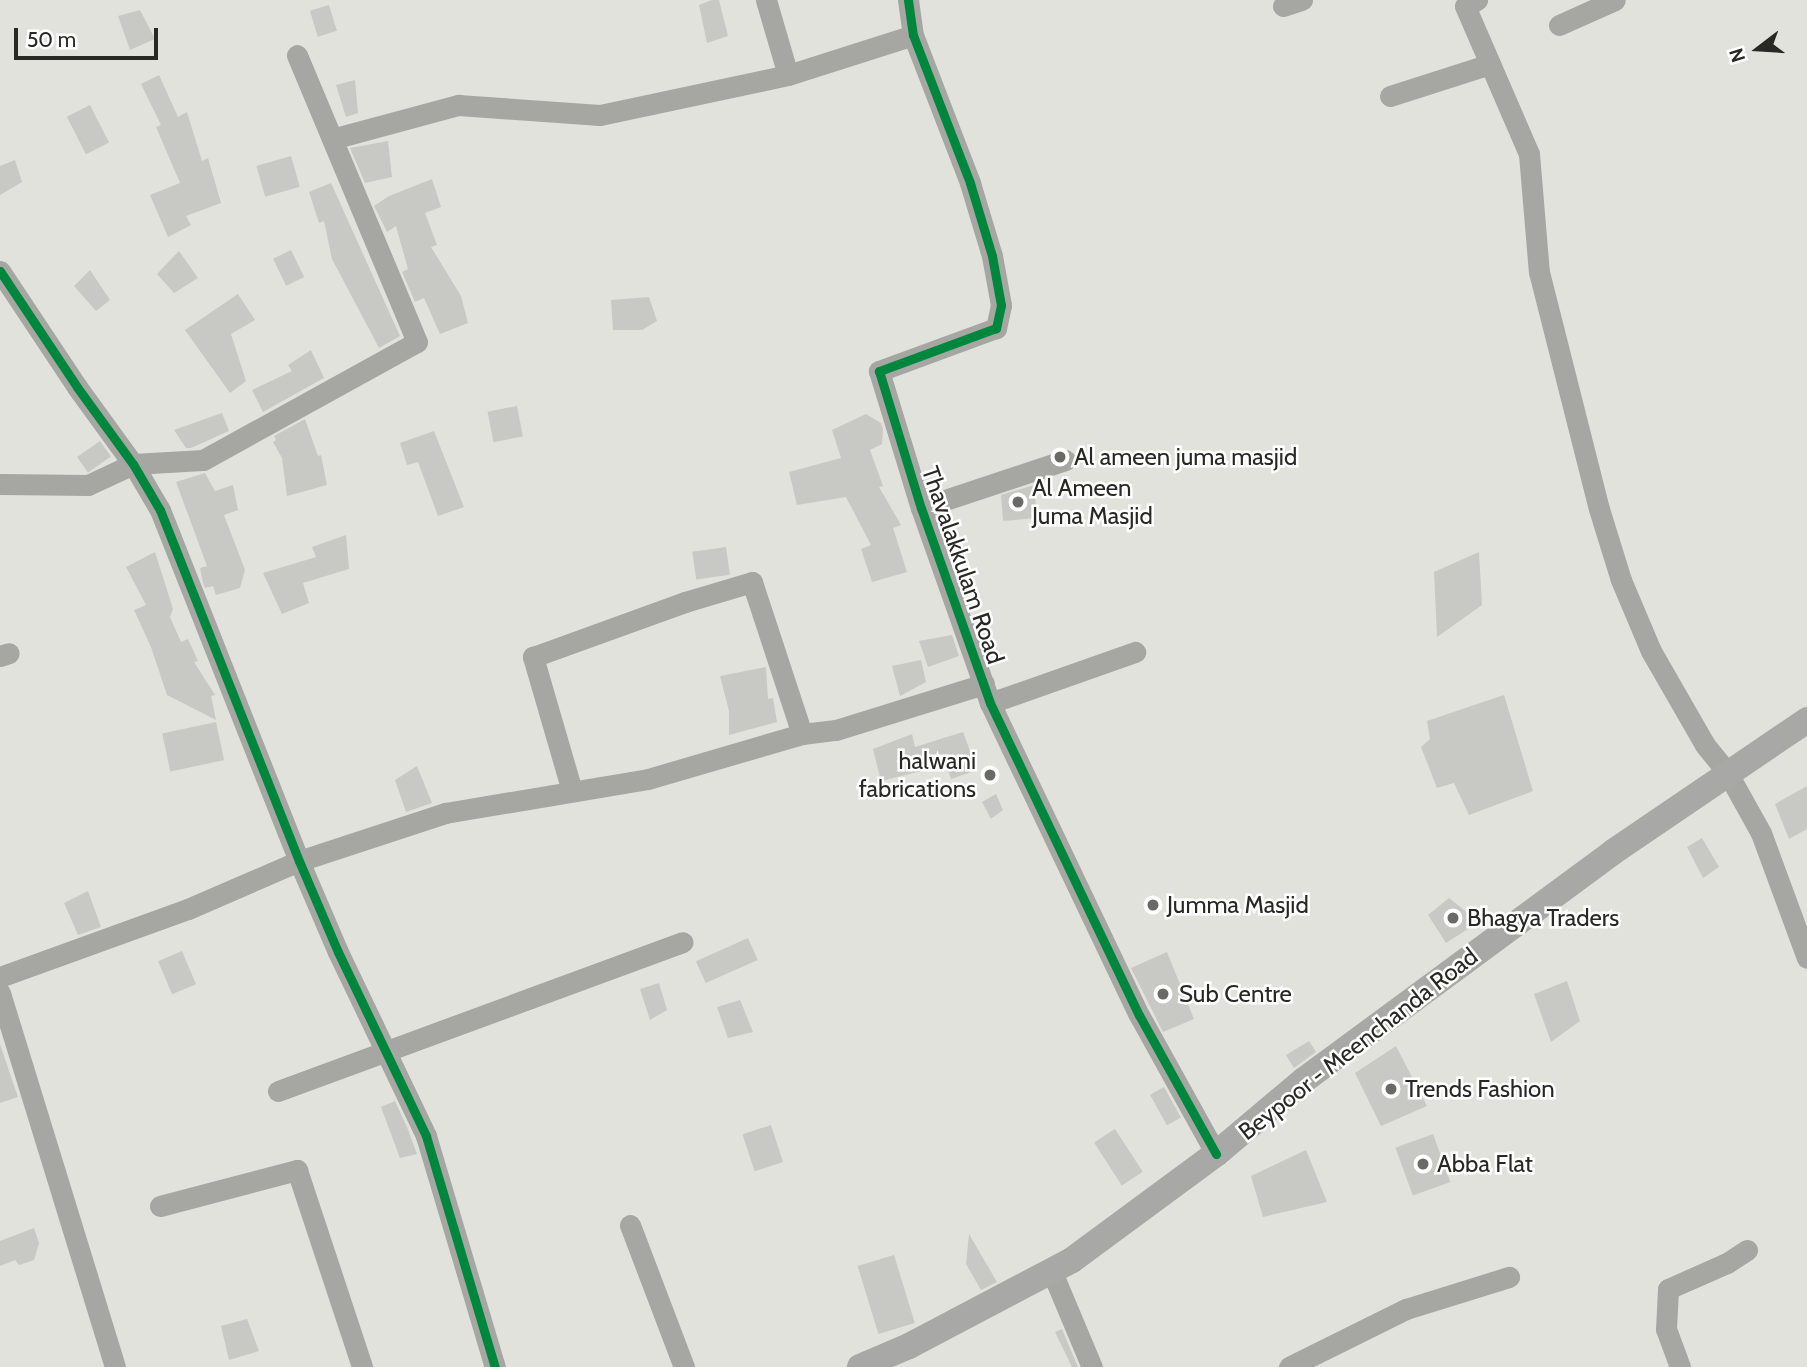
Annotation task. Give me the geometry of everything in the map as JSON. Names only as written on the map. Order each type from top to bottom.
[{"type":"main road","name":"Beypoor - Meenchanda Road","points":[[860,1367],[909,1346],[1072,1261],[1216,1154],[1304,1080],[1727,772],[1807,720]]},
{"type":"street","points":[[766,0],[788,75]]},
{"type":"street","points":[[332,139],[458,105],[600,115],[788,75],[913,35],[908,0]]},
{"type":"street","points":[[1559,25],[1615,0]]},
{"type":"street","points":[[1468,2],[1490,64],[1529,154],[1539,272],[1599,509],[1621,580],[1651,651],[1705,745],[1727,772],[1761,833],[1807,958]]},
{"type":"street","name":"Thavalakkulam Road","points":[[913,35],[970,183],[992,256],[1001,305],[996,328],[879,371],[920,508],[987,693],[1139,1015],[1216,1154]]},
{"type":"street","points":[[0,484],[88,485],[133,464],[203,460],[417,342],[297,55]]},
{"type":"street","points":[[1390,96],[1490,64]]},
{"type":"street","points":[[0,271],[76,387],[133,464],[160,510],[299,860],[426,1136],[495,1367]]},
{"type":"street","points":[[920,508],[1065,460]]},
{"type":"street","points":[[572,791],[533,657],[752,582],[802,734]]},
{"type":"street","points":[[0,976],[188,909],[299,860],[445,813],[649,779],[802,734],[836,730],[987,693],[1135,652]]},
{"type":"street","points":[[278,1091],[682,942]]},
{"type":"street","points":[[0,993],[116,1367]]},
{"type":"street","points":[[160,1206],[297,1170],[362,1367]]},
{"type":"street","points":[[630,1224],[684,1367]]},
{"type":"street","points":[[1680,1367],[1666,1329],[1668,1289],[1727,1263],[1747,1250]]},
{"type":"street","points":[[1052,1272],[1092,1367]]},
{"type":"street","points":[[1289,1367],[1406,1309],[1508,1277]]},
{"type":"building","points":[[719,0],[728,36],[707,43],[699,5]]},
{"type":"building","points":[[329,5],[337,31],[318,37],[310,11]]},
{"type":"building","points":[[140,10],[155,39],[130,50],[118,16]]},
{"type":"building","points":[[159,75],[178,117],[187,112],[202,161],[208,158],[221,203],[186,216],[191,225],[168,237],[150,195],[180,183],[156,127],[161,125],[141,84]]},
{"type":"building","points":[[355,80],[358,113],[346,117],[336,85]]},
{"type":"building","points":[[90,105],[109,142],[86,154],[67,117]]},
{"type":"building","points":[[388,141],[392,177],[365,183],[350,148]]},
{"type":"building","points":[[291,156],[300,187],[265,197],[256,166]]},
{"type":"building","points":[[15,160],[22,182],[0,195],[0,166]]},
{"type":"building","points":[[432,179],[441,207],[425,213],[437,245],[431,247],[461,296],[468,323],[440,334],[424,298],[415,302],[402,272],[408,269],[396,226],[387,232],[374,206],[389,196]]},
{"type":"building","points":[[331,183],[400,336],[379,348],[332,259],[324,221],[319,223],[309,192]]},
{"type":"building","points":[[291,250],[304,277],[286,286],[273,259]]},
{"type":"building","points":[[179,251],[198,278],[174,293],[157,274]]},
{"type":"building","points":[[90,270],[110,300],[96,311],[74,286]]},
{"type":"building","points":[[238,294],[255,320],[231,334],[246,381],[230,393],[185,330]]},
{"type":"building","points":[[649,297],[657,321],[642,330],[613,330],[611,300]]},
{"type":"building","points":[[311,350],[324,378],[263,412],[252,390],[292,371],[288,365]]},
{"type":"building","points":[[517,406],[523,436],[493,442],[488,412]]},
{"type":"building","points":[[222,413],[229,431],[191,448],[186,448],[174,430]]},
{"type":"building","points":[[866,414],[881,423],[883,429],[882,444],[870,450],[883,486],[879,487],[901,525],[893,528],[907,572],[872,582],[861,549],[871,545],[846,497],[797,505],[789,472],[841,458],[832,430]]},
{"type":"building","points":[[305,419],[318,456],[321,455],[327,485],[287,496],[282,458],[273,442],[276,440],[274,436]]},
{"type":"building","points":[[434,431],[464,507],[438,516],[418,462],[407,465],[400,443]]},
{"type":"building","points":[[100,441],[111,457],[88,473],[77,457]]},
{"type":"building","points":[[205,473],[215,491],[233,485],[238,510],[224,515],[245,570],[240,588],[216,595],[213,586],[205,588],[203,583],[200,568],[207,566],[176,482]]},
{"type":"building","name":"Al Ameen Juma Masjid","points":[[1034,485],[1037,518],[1003,521],[1001,495]]},
{"type":"building","points":[[346,535],[349,569],[303,583],[309,603],[282,614],[263,573],[316,557],[312,547]]},
{"type":"building","points":[[726,547],[730,575],[696,579],[692,552]]},
{"type":"building","points":[[155,552],[173,609],[170,617],[181,642],[188,639],[198,661],[194,662],[215,695],[211,696],[216,720],[167,695],[151,647],[134,610],[146,605],[126,567]]},
{"type":"building","points":[[1479,552],[1482,605],[1437,637],[1434,572]]},
{"type":"building","points":[[952,635],[959,656],[928,667],[919,641]]},
{"type":"building","points":[[921,660],[926,682],[900,696],[892,666]]},
{"type":"building","points":[[766,667],[768,699],[773,698],[777,722],[729,735],[729,711],[720,676]]},
{"type":"building","points":[[1504,695],[1533,791],[1469,815],[1454,783],[1437,788],[1421,747],[1430,739],[1427,721]]},
{"type":"building","points":[[216,722],[224,760],[170,772],[162,733]]},
{"type":"building","points":[[963,732],[977,770],[951,779],[946,765],[881,781],[873,749],[912,734],[915,747]]},
{"type":"building","points":[[417,766],[432,803],[406,812],[395,780]]},
{"type":"building","points":[[1807,786],[1807,829],[1789,839],[1775,804]]},
{"type":"building","points":[[996,794],[1003,810],[991,819],[982,802]]},
{"type":"building","points":[[1702,838],[1719,867],[1703,878],[1687,847]]},
{"type":"building","points":[[88,891],[101,927],[78,935],[64,903]]},
{"type":"building","name":"Bhagya Traders","points":[[1449,898],[1479,922],[1446,943],[1428,915]]},
{"type":"building","points":[[748,938],[758,960],[706,983],[696,961]]},
{"type":"building","points":[[182,951],[196,984],[172,994],[158,961]]},
{"type":"building","name":"Sub Centre","points":[[1167,952],[1194,1019],[1163,1032],[1131,968]]},
{"type":"building","points":[[1567,981],[1580,1021],[1551,1042],[1534,994]]},
{"type":"building","points":[[659,983],[667,1010],[650,1020],[640,989]]},
{"type":"building","points":[[740,1000],[753,1032],[728,1038],[717,1007]]},
{"type":"building","points":[[1309,1041],[1316,1052],[1294,1068],[1286,1055]]},
{"type":"building","points":[[0,1044],[18,1097],[0,1103]]},
{"type":"building","name":"Trends Fashion","points":[[1396,1046],[1427,1106],[1381,1126],[1355,1073]]},
{"type":"building","points":[[1164,1087],[1181,1118],[1167,1125],[1150,1095]]},
{"type":"building","points":[[395,1101],[417,1154],[400,1158],[381,1107]]},
{"type":"building","points":[[771,1125],[783,1162],[755,1171],[742,1134]]},
{"type":"building","points":[[1115,1129],[1143,1172],[1122,1185],[1094,1143]]},
{"type":"building","name":"Abba Flat","points":[[1433,1134],[1450,1182],[1413,1196],[1395,1148]]},
{"type":"building","points":[[1306,1150],[1327,1202],[1263,1217],[1251,1176]]},
{"type":"building","points":[[34,1228],[39,1243],[34,1260],[19,1265],[15,1260],[0,1266],[0,1241]]},
{"type":"building","points":[[969,1234],[997,1282],[981,1290],[966,1264]]},
{"type":"building","points":[[894,1255],[915,1323],[878,1334],[858,1266]]},
{"type":"building","points":[[247,1319],[259,1351],[229,1360],[221,1326]]},
{"type":"building","points":[[1062,1329],[1078,1367],[1072,1367],[1055,1332]]},
{"type":"cycle path","points":[[908,0],[913,35],[970,183],[992,256],[1001,305],[996,328],[879,371],[921,508],[990,703],[1139,1015],[1216,1154]]},
{"type":"cycle path","points":[[0,271],[77,387],[133,464],[160,510],[299,861],[338,952],[426,1136],[495,1367]]},
{"type":"place","name":"Al ameen juma masjid","points":[[1060,457]]},
{"type":"place","name":"Al Ameen Juma Masjid","points":[[1018,502]]},
{"type":"place","name":"halwani fabrications","points":[[990,775]]},
{"type":"place","name":"Jumma Masjid","points":[[1153,905]]},
{"type":"place","name":"Bhagya Traders","points":[[1453,918]]},
{"type":"place","name":"Sub Centre","points":[[1163,994]]},
{"type":"place","name":"Trends Fashion","points":[[1391,1089]]},
{"type":"place","name":"Abba Flat","points":[[1423,1164]]}]
